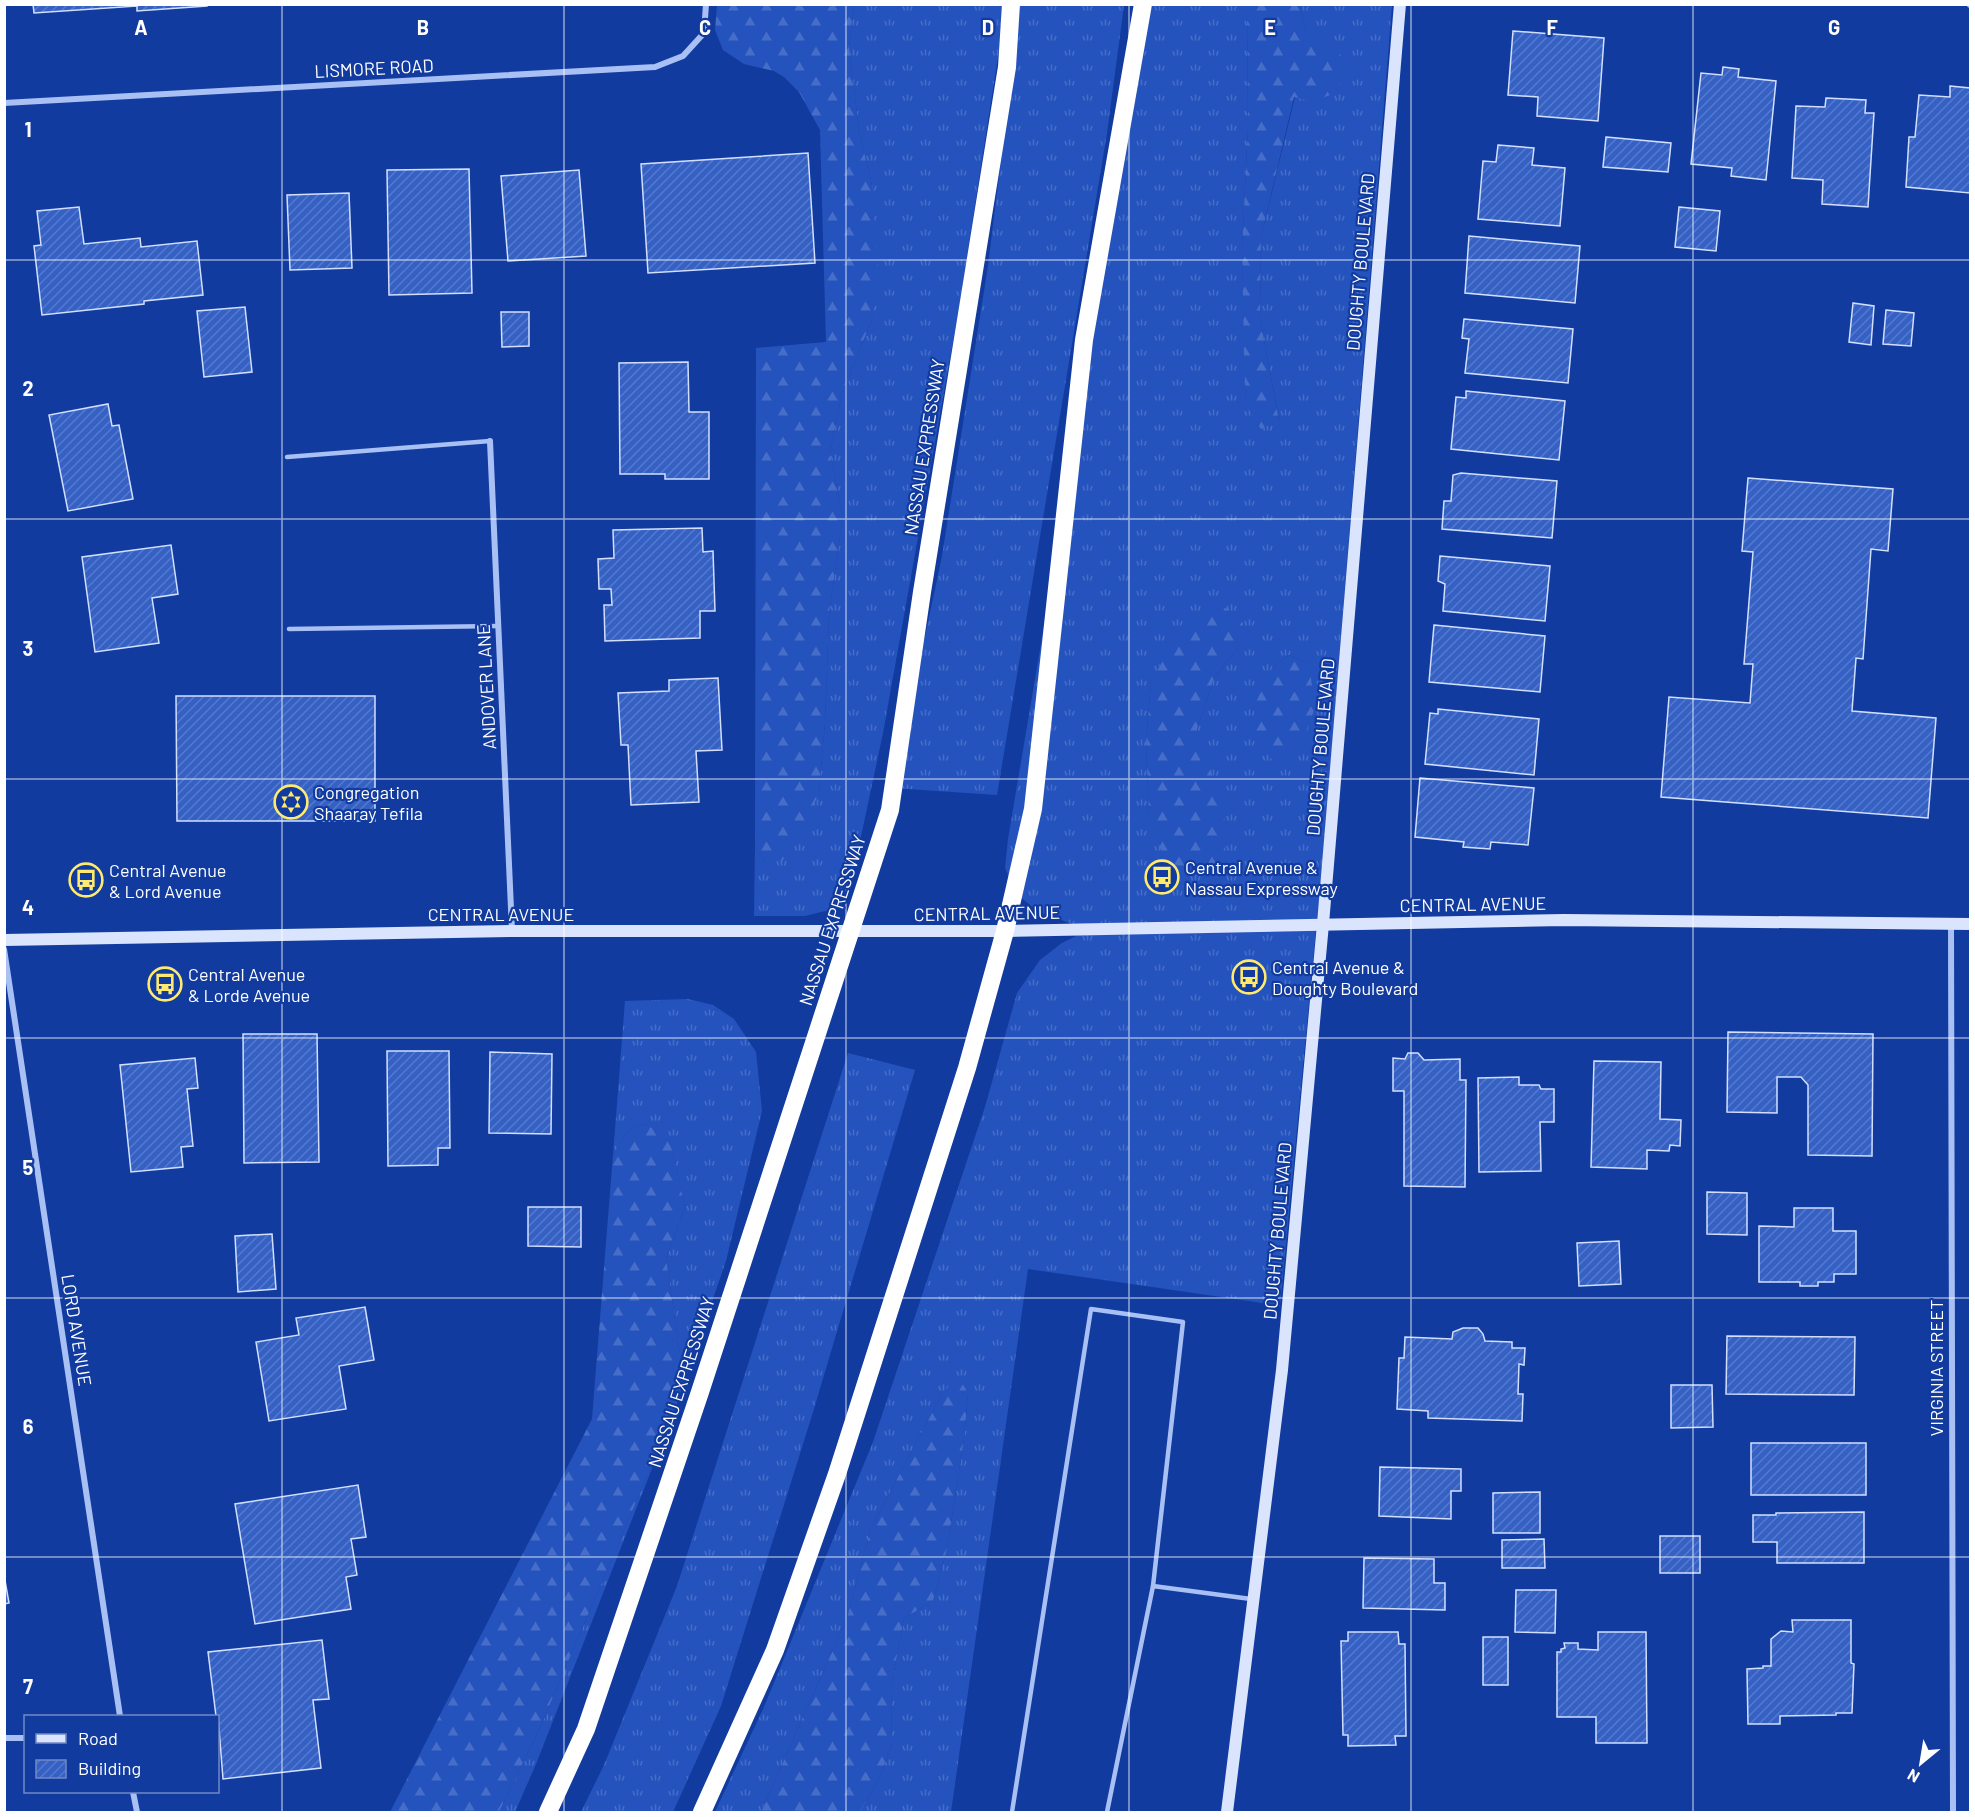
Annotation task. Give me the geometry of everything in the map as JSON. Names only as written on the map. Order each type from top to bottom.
[{"type":"highway","name":"NASSAU EXPRESSWAY","points":[[548,1812],[590,1718],[700,1392],[890,810],[1007,67],[1011,4]]},
{"type":"highway","points":[[702,1812],[775,1650],[837,1474],[967,1068],[1005,931],[1033,809],[1084,340],[1143,4]]},
{"type":"street","name":"LISMORE ROAD","points":[[4,104],[655,67],[683,56],[704,33],[706,4]]},
{"type":"street","name":"DOUGHTY BOULEVARD","points":[[1227,1812],[1282,1370],[1323,924],[1400,4]]},
{"type":"street","name":"ANDOVER LANE","points":[[490,441],[512,931]]},
{"type":"street","name":"CENTRAL AVENUE","points":[[4,940],[512,931],[1005,931],[1564,920],[1971,924]]},
{"type":"street","name":"VIRGINIA STREET","points":[[1950,924],[1953,1812]]},
{"type":"street","name":"LORD AVENUE","points":[[4,949],[120,1715]]},
{"type":"street","points":[[4,1738],[24,1738]]},
{"type":"street","points":[[133,1793],[137,1812]]},
{"type":"lane","points":[[287,457],[490,441]]},
{"type":"lane","points":[[290,628],[498,626]]},
{"type":"lane","points":[[1012,1812],[1091,1309],[1183,1322],[1153,1586],[1107,1812]]},
{"type":"lane","points":[[1153,1586],[1253,1599]]},
{"type":"green space","points":[[717,5],[854,5],[849,46],[859,131],[872,185],[878,269],[873,317],[842,393],[830,453],[843,516],[829,614],[825,723],[819,792],[801,837],[782,861],[765,862],[755,847],[756,348],[826,342],[820,130],[799,92],[784,77],[774,71],[744,64],[723,50],[715,30]]},
{"type":"green space","points":[[854,5],[1002,5],[999,50],[959,308],[883,733],[849,893],[837,908],[805,916],[754,916],[755,847],[765,862],[819,792],[825,723],[829,614],[843,516],[830,453],[842,393],[873,317],[872,185],[859,131],[849,46]]},
{"type":"green space","points":[[1020,5],[1124,5],[1107,133],[997,795],[893,788],[942,556],[988,266]]},
{"type":"green space","points":[[1149,5],[1247,5],[1248,127],[1242,247],[1246,405],[1279,420],[1260,318],[1261,237],[1295,97],[1306,31],[1300,5],[1392,5],[1318,921],[1075,925],[1037,911],[1016,893],[1005,868],[1008,839]],"holes":[[[1241,644],[1214,678],[1197,729],[1226,862],[1187,873],[1149,816],[1146,744],[1151,682]],[[1289,655],[1309,664],[1272,668]]]},
{"type":"green space","points":[[1247,5],[1300,5],[1306,31],[1348,60],[1337,92],[1313,102],[1294,97],[1261,237],[1260,318],[1279,421],[1261,429],[1246,405],[1244,355],[1242,247],[1248,127]]},
{"type":"green space","points":[[1226,608],[1243,623],[1241,644],[1214,678],[1197,729],[1224,810],[1226,863],[1187,873],[1163,856],[1149,816],[1146,744],[1151,682],[1176,635],[1201,610]]},
{"type":"green space","points":[[1289,655],[1309,664],[1315,708],[1299,750],[1271,759],[1255,739],[1254,706],[1272,668]]},
{"type":"green space","points":[[1316,929],[1280,1307],[1028,1269],[951,1812],[860,1812],[880,1777],[892,1744],[891,1688],[904,1618],[933,1601],[947,1549],[964,1439],[968,1393],[941,1396],[871,1528],[847,1618],[761,1812],[715,1812],[764,1707],[873,1442],[985,1107],[1017,993],[1040,960],[1062,943],[1080,934]]},
{"type":"green space","points":[[688,999],[713,1005],[734,1019],[756,1052],[762,1111],[726,1261],[671,1420],[681,1361],[666,1258],[685,1207],[669,1138],[645,1124],[628,1130],[613,1155],[625,1001]]},
{"type":"green space","points":[[848,1053],[915,1070],[813,1412],[721,1706],[673,1812],[581,1812],[604,1765],[677,1586]]},
{"type":"green space","points":[[645,1124],[669,1137],[685,1207],[666,1258],[681,1361],[671,1420],[539,1730],[499,1812],[390,1812],[592,1419],[613,1155],[628,1130]]},
{"type":"green space","points":[[957,1375],[968,1393],[964,1439],[947,1549],[933,1601],[904,1618],[891,1688],[892,1744],[880,1777],[860,1812],[761,1812],[847,1618],[871,1528],[941,1396]]},
{"type":"green space","points":[[671,1420],[515,1812],[499,1812],[539,1730]]},
{"type":"building","points":[[33,4],[207,4],[207,6],[137,11],[137,6],[34,13]]},
{"type":"building","points":[[1513,31],[1604,38],[1598,121],[1537,116],[1538,97],[1508,95]]},
{"type":"building","points":[[1723,67],[1739,69],[1738,77],[1776,81],[1766,180],[1731,176],[1732,168],[1691,164],[1701,73],[1722,75]]},
{"type":"building","points":[[1950,86],[1970,88],[1970,193],[1906,187],[1909,137],[1915,137],[1919,95],[1950,97]]},
{"type":"building","points":[[1826,98],[1866,100],[1865,113],[1874,113],[1868,207],[1822,204],[1823,180],[1792,178],[1796,106],[1825,107]]},
{"type":"building","points":[[1606,137],[1671,143],[1668,172],[1603,167]]},
{"type":"building","points":[[1498,145],[1534,148],[1532,165],[1565,168],[1560,226],[1478,219],[1483,161],[1496,162]]},
{"type":"building","points":[[808,153],[815,263],[648,273],[641,164]]},
{"type":"building","points":[[469,169],[472,293],[389,295],[387,170]]},
{"type":"building","points":[[579,170],[586,256],[508,261],[501,176]]},
{"type":"building","points":[[349,193],[352,268],[290,270],[287,195]]},
{"type":"building","points":[[79,207],[84,244],[140,238],[141,247],[197,241],[203,295],[42,315],[34,246],[41,245],[37,211]]},
{"type":"building","points":[[1679,207],[1720,211],[1716,251],[1675,247]]},
{"type":"building","points":[[1469,236],[1580,246],[1575,303],[1465,293]]},
{"type":"building","points":[[1853,303],[1874,306],[1871,345],[1849,342]]},
{"type":"building","points":[[245,307],[252,372],[204,377],[197,311]]},
{"type":"building","points":[[1886,310],[1914,313],[1911,346],[1883,344]]},
{"type":"building","points":[[501,312],[529,312],[529,346],[502,347]]},
{"type":"building","points":[[1464,319],[1573,329],[1568,383],[1465,373],[1469,339],[1462,338]]},
{"type":"building","points":[[688,362],[689,412],[709,412],[709,479],[665,479],[665,474],[620,474],[619,363]]},
{"type":"building","points":[[1466,391],[1565,401],[1559,460],[1451,449],[1456,397],[1466,398]]},
{"type":"building","points":[[108,404],[112,426],[119,425],[133,499],[68,511],[49,415]]},
{"type":"building","points":[[1461,473],[1557,481],[1552,538],[1442,529],[1444,501],[1451,501],[1453,475]]},
{"type":"building","points":[[1748,478],[1893,489],[1888,551],[1871,549],[1863,659],[1856,658],[1852,711],[1936,718],[1928,818],[1661,797],[1669,697],[1750,703],[1753,664],[1744,664],[1753,552],[1742,551]]},
{"type":"building","points":[[702,528],[703,552],[713,551],[715,611],[700,611],[700,638],[605,641],[604,605],[612,605],[611,589],[599,589],[598,559],[614,558],[613,530]]},
{"type":"building","points":[[171,545],[178,594],[152,598],[159,643],[95,652],[82,557]]},
{"type":"building","points":[[1440,556],[1550,566],[1545,621],[1443,611],[1445,584],[1438,581]]},
{"type":"building","points":[[1434,625],[1545,636],[1540,692],[1429,682]]},
{"type":"building","points":[[718,678],[722,750],[696,751],[699,802],[631,805],[628,745],[621,745],[618,693],[669,691],[669,680]]},
{"type":"building","points":[[176,696],[375,696],[375,821],[177,821]]},
{"type":"building","points":[[1438,709],[1539,719],[1534,775],[1425,764],[1430,713],[1438,714]]},
{"type":"building","points":[[1420,778],[1534,788],[1528,845],[1491,842],[1490,849],[1463,847],[1464,842],[1415,837]]},
{"type":"building","points":[[1728,1032],[1873,1034],[1872,1156],[1808,1155],[1808,1085],[1801,1077],[1777,1077],[1777,1113],[1727,1112]]},
{"type":"building","points":[[243,1034],[317,1034],[319,1162],[244,1163]]},
{"type":"building","points":[[387,1051],[449,1051],[450,1148],[438,1148],[438,1165],[388,1166]]},
{"type":"building","points":[[490,1052],[552,1054],[551,1134],[489,1133]]},
{"type":"building","points":[[1408,1053],[1418,1053],[1424,1060],[1460,1059],[1460,1080],[1466,1080],[1465,1187],[1404,1186],[1404,1091],[1393,1091],[1393,1058],[1405,1059]]},
{"type":"building","points":[[195,1058],[198,1088],[187,1089],[193,1146],[181,1147],[183,1167],[131,1172],[120,1065]]},
{"type":"building","points":[[1594,1061],[1661,1062],[1660,1119],[1681,1120],[1680,1146],[1670,1145],[1669,1151],[1647,1150],[1647,1169],[1591,1167]]},
{"type":"building","points":[[1519,1077],[1519,1085],[1539,1085],[1541,1089],[1554,1089],[1554,1122],[1540,1122],[1541,1171],[1479,1172],[1478,1078]]},
{"type":"building","points":[[1707,1192],[1747,1193],[1747,1235],[1707,1234]]},
{"type":"building","points":[[528,1207],[581,1207],[581,1247],[528,1246]]},
{"type":"building","points":[[1794,1208],[1833,1208],[1833,1231],[1856,1231],[1856,1274],[1834,1274],[1834,1282],[1818,1282],[1818,1286],[1800,1286],[1800,1282],[1759,1282],[1759,1226],[1794,1227]]},
{"type":"building","points":[[272,1234],[276,1289],[238,1292],[235,1236]]},
{"type":"building","points":[[1619,1241],[1621,1284],[1579,1286],[1577,1243]]},
{"type":"building","points":[[365,1307],[374,1360],[339,1366],[346,1409],[269,1421],[256,1342],[299,1335],[296,1318]]},
{"type":"building","points":[[1463,1328],[1478,1328],[1485,1341],[1512,1342],[1512,1348],[1525,1348],[1524,1365],[1519,1364],[1518,1394],[1523,1394],[1522,1421],[1428,1418],[1428,1411],[1397,1409],[1399,1358],[1404,1358],[1405,1337],[1452,1339],[1453,1332]]},
{"type":"building","points":[[1727,1336],[1855,1337],[1854,1395],[1726,1394]]},
{"type":"building","points":[[1671,1385],[1712,1385],[1713,1427],[1671,1428]]},
{"type":"building","points":[[1751,1443],[1866,1443],[1866,1495],[1751,1495]]},
{"type":"building","points":[[1380,1467],[1461,1469],[1461,1491],[1451,1491],[1451,1519],[1379,1516]]},
{"type":"building","points":[[358,1485],[366,1537],[351,1539],[357,1575],[346,1577],[351,1609],[255,1624],[235,1504]]},
{"type":"building","points":[[1540,1492],[1540,1533],[1493,1533],[1493,1493]]},
{"type":"building","points":[[1864,1512],[1864,1563],[1777,1563],[1777,1542],[1753,1542],[1753,1515]]},
{"type":"building","points":[[1660,1536],[1700,1536],[1700,1573],[1660,1573]]},
{"type":"building","points":[[1544,1539],[1545,1568],[1502,1568],[1502,1540]]},
{"type":"building","points":[[1364,1558],[1434,1559],[1434,1583],[1445,1583],[1445,1610],[1363,1608]]},
{"type":"building","points":[[4,1575],[9,1603],[4,1604]]},
{"type":"building","points":[[1516,1590],[1556,1590],[1555,1633],[1515,1632]]},
{"type":"building","points":[[1792,1620],[1851,1620],[1851,1663],[1854,1664],[1852,1713],[1780,1716],[1780,1724],[1748,1724],[1747,1669],[1771,1666],[1771,1639],[1781,1631],[1793,1632]]},
{"type":"building","points":[[1348,1632],[1398,1632],[1399,1644],[1405,1644],[1406,1736],[1395,1736],[1396,1745],[1348,1746],[1348,1735],[1343,1735],[1341,1641],[1348,1641]]},
{"type":"building","points":[[1598,1632],[1646,1632],[1647,1743],[1596,1743],[1596,1717],[1557,1717],[1557,1652],[1565,1648],[1564,1643],[1578,1643],[1578,1649],[1598,1650]]},
{"type":"building","points":[[1483,1637],[1508,1637],[1508,1685],[1483,1685]]},
{"type":"building","points":[[322,1640],[329,1699],[313,1700],[321,1768],[223,1779],[219,1715],[216,1715],[208,1652]]},
{"type":"place","name":"Congregation Shaaray Tefila","points":[[291,802]]},
{"type":"place","name":"Central Avenue & Nassau Expressway","points":[[1162,877]]},
{"type":"place","name":"Central Avenue & Lord Avenue","points":[[86,880]]},
{"type":"place","name":"Central Avenue & Doughty Boulevard","points":[[1249,977]]},
{"type":"place","name":"Central Avenue & Lorde Avenue","points":[[165,984]]}]
